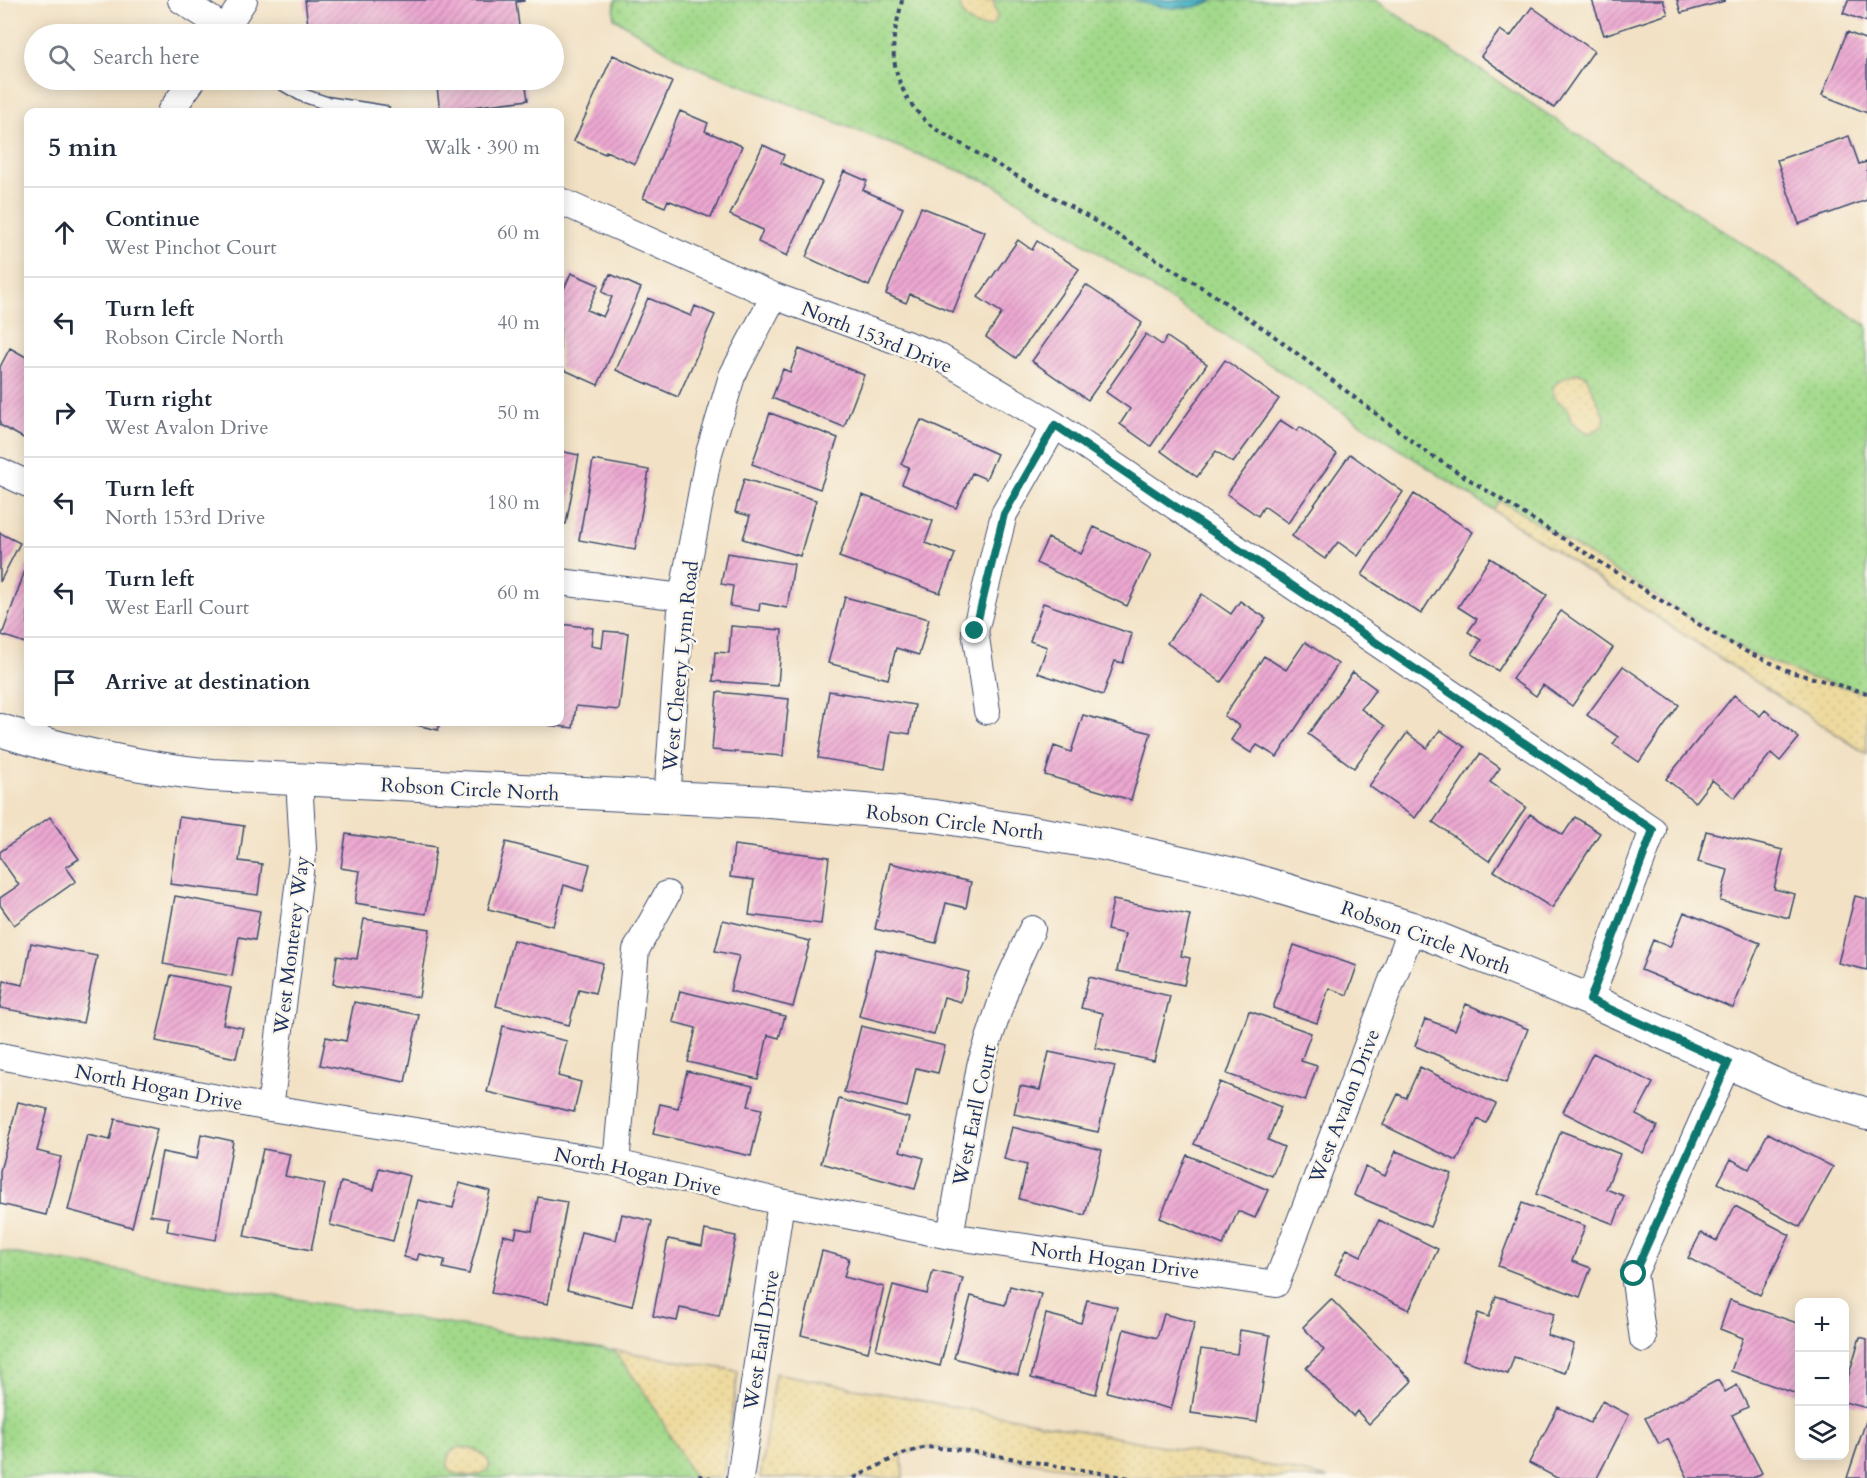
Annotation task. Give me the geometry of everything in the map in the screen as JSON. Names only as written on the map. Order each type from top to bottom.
[{"type":"street","points":[[180,0],[213,24]]},
{"type":"street","points":[[229,24],[244,0]]},
{"type":"street","points":[[173,108],[186,90]]},
{"type":"street","name":"North 153rd Drive","points":[[564,203],[774,296],[936,356],[1055,425],[1653,830],[1590,1000]]},
{"type":"street","name":"West Cheery Lynn Road","points":[[667,798],[682,597],[712,442],[732,376],[774,296]]},
{"type":"street","points":[[987,711],[975,631],[1004,514],[1055,425]]},
{"type":"street","points":[[0,471],[24,482]]},
{"type":"street","points":[[564,582],[682,597]]},
{"type":"street","name":"Robson Circle North","points":[[0,730],[43,744],[151,768],[211,775],[770,802],[923,815],[1015,828],[1124,849],[1238,875],[1412,928],[1590,1000],[1786,1089],[1867,1114]]},
{"type":"street","name":"West Monterey Way","points":[[270,1108],[303,848],[299,780]]},
{"type":"street","points":[[616,1163],[636,950],[667,894]]},
{"type":"street","name":"West Avalon Drive","points":[[1276,1284],[1412,928]]},
{"type":"street","name":"West Earll Court","points":[[950,1236],[980,1066],[1008,982],[1032,929]]},
{"type":"street","name":"North Hogan Drive","points":[[0,1056],[270,1108],[616,1163],[781,1202],[950,1236],[1276,1284]]},
{"type":"street","points":[[1643,1339],[1634,1274],[1728,1063]]},
{"type":"street","name":"West Earll Drive","points":[[740,1478],[781,1202]]},
{"type":"lane","points":[[293,90],[326,103],[358,108]]},
{"type":"path","points":[[902,0],[894,36],[896,70],[913,108],[927,123],[1093,220],[1242,313],[1429,454],[1711,632],[1791,672],[1867,693]]},
{"type":"path","points":[[854,1478],[902,1454],[926,1447],[962,1450],[1130,1478]]},
{"type":"path","points":[[690,1478],[699,1476],[711,1478]]},
{"type":"green space","points":[[615,0],[1375,0],[1867,326],[1867,754],[993,184],[688,64],[614,18]]},
{"type":"green space","points":[[0,1251],[738,1371],[723,1478],[0,1478]]},
{"type":"sand","points":[[959,0],[993,0],[997,13],[996,20],[989,26],[974,25],[963,14]]},
{"type":"sand","points":[[1576,373],[1583,374],[1587,378],[1605,418],[1603,426],[1591,433],[1584,431],[1571,421],[1568,410],[1553,396],[1556,384]]},
{"type":"sand","points":[[1500,500],[1745,651],[1810,678],[1867,693],[1867,754],[1493,510]]},
{"type":"sand","points":[[614,1350],[738,1371],[723,1478],[690,1478],[693,1476],[651,1402]]},
{"type":"sand","points":[[775,1373],[1329,1478],[1104,1478],[1105,1474],[926,1447],[902,1454],[903,1478],[760,1478]]},
{"type":"sand","points":[[461,1447],[482,1454],[490,1465],[483,1472],[473,1476],[450,1471],[448,1463],[450,1453]]},
{"type":"water","points":[[1134,0],[1214,0],[1195,7],[1174,8]]},
{"type":"building","points":[[305,0],[524,0],[516,2],[519,24],[308,24]]},
{"type":"building","points":[[1592,0],[1663,0],[1668,14],[1604,35]]},
{"type":"building","points":[[1677,0],[1725,0],[1725,1],[1681,13]]},
{"type":"building","points":[[1848,0],[1867,0],[1867,22],[1843,13]]},
{"type":"building","points":[[1532,7],[1594,51],[1554,108],[1481,56],[1500,30],[1510,37]]},
{"type":"building","points":[[1847,32],[1867,40],[1867,113],[1822,95]]},
{"type":"building","points":[[613,55],[672,82],[635,164],[606,151],[605,154],[574,141]]},
{"type":"building","points":[[437,90],[526,90],[528,100],[464,108],[440,108]]},
{"type":"building","points":[[680,111],[708,123],[705,131],[742,146],[711,218],[668,200],[665,207],[643,198]]},
{"type":"building","points":[[1849,136],[1859,164],[1867,162],[1867,200],[1799,224],[1777,160]]},
{"type":"building","points":[[763,145],[784,155],[781,163],[822,182],[787,256],[758,242],[763,230],[730,215]]},
{"type":"building","points":[[844,171],[867,181],[863,190],[903,208],[869,286],[806,257]]},
{"type":"building","points":[[921,207],[985,232],[953,312],[910,294],[906,303],[886,294]]},
{"type":"building","points":[[1018,240],[1032,250],[1037,241],[1079,269],[1016,358],[986,337],[1002,313],[978,297]]},
{"type":"building","points":[[571,273],[599,285],[587,310],[603,317],[612,297],[602,292],[610,274],[641,288],[598,385],[564,370],[564,289]]},
{"type":"building","points":[[1086,285],[1142,323],[1088,400],[1032,361]]},
{"type":"building","points":[[648,298],[691,316],[695,306],[715,315],[678,397],[616,370]]},
{"type":"building","points":[[1146,334],[1162,345],[1167,337],[1207,364],[1151,446],[1120,424],[1130,409],[1106,392]]},
{"type":"building","points":[[10,348],[24,356],[24,438],[0,425],[0,367]]},
{"type":"building","points":[[799,349],[864,375],[844,427],[772,398],[783,369],[790,372]]},
{"type":"building","points":[[1225,360],[1279,399],[1233,463],[1216,451],[1197,477],[1161,451]]},
{"type":"building","points":[[770,413],[838,438],[820,489],[752,464]]},
{"type":"building","points":[[921,420],[997,454],[986,479],[972,473],[956,508],[902,484],[909,467],[901,464]]},
{"type":"building","points":[[1280,420],[1297,431],[1300,427],[1337,454],[1288,523],[1264,506],[1258,516],[1227,494]]},
{"type":"building","points":[[564,452],[579,455],[566,524],[564,524]]},
{"type":"building","points":[[1350,454],[1403,492],[1358,556],[1338,542],[1325,559],[1292,536]]},
{"type":"building","points":[[593,460],[649,470],[635,550],[579,540]]},
{"type":"building","points":[[744,479],[816,500],[800,556],[743,539],[750,516],[735,512]]},
{"type":"building","points":[[1414,494],[1473,532],[1421,614],[1362,575]]},
{"type":"building","points":[[862,495],[933,521],[925,543],[955,554],[940,593],[839,557]]},
{"type":"building","points":[[1094,527],[1151,554],[1127,606],[1036,563],[1048,538],[1081,554]]},
{"type":"building","points":[[0,533],[20,543],[0,582]]},
{"type":"building","points":[[727,553],[794,564],[787,608],[760,603],[759,611],[730,606],[733,586],[721,584]]},
{"type":"building","points":[[1490,558],[1547,595],[1498,671],[1472,654],[1481,640],[1468,632],[1477,619],[1458,607]]},
{"type":"building","points":[[24,573],[24,643],[2,635]]},
{"type":"building","points":[[1202,594],[1231,614],[1240,601],[1266,618],[1221,682],[1167,643]]},
{"type":"building","points":[[845,597],[929,619],[919,655],[896,648],[888,679],[828,663]]},
{"type":"building","points":[[1043,603],[1132,634],[1123,663],[1115,661],[1103,695],[1038,673],[1047,647],[1030,641]]},
{"type":"building","points":[[1561,611],[1613,648],[1572,706],[1543,685],[1536,696],[1512,679]]},
{"type":"building","points":[[564,624],[593,628],[591,646],[602,648],[604,631],[628,633],[619,710],[576,706],[573,728],[556,726],[564,726]]},
{"type":"building","points":[[731,626],[782,630],[778,686],[713,681],[715,652],[729,653]]},
{"type":"building","points":[[1305,642],[1338,664],[1277,757],[1257,745],[1251,753],[1231,740],[1240,726],[1224,716],[1264,656],[1286,670]]},
{"type":"building","points":[[1623,666],[1679,705],[1639,762],[1613,744],[1618,737],[1587,715]]},
{"type":"building","points":[[1353,672],[1376,689],[1361,709],[1385,726],[1354,768],[1308,734]]},
{"type":"building","points":[[829,691],[915,705],[910,734],[891,731],[885,769],[818,758]]},
{"type":"building","points":[[717,692],[789,699],[783,756],[712,750]]},
{"type":"building","points":[[1734,695],[1760,716],[1765,710],[1799,738],[1780,761],[1771,753],[1735,798],[1712,780],[1695,802],[1666,779]]},
{"type":"building","points":[[1083,715],[1151,733],[1131,800],[1045,775],[1054,746],[1071,752]]},
{"type":"building","points":[[421,726],[439,726],[438,730]]},
{"type":"building","points":[[1440,730],[1465,747],[1415,818],[1369,786],[1407,733],[1427,748]]},
{"type":"building","points":[[1480,754],[1500,768],[1490,782],[1526,807],[1489,861],[1433,822]]},
{"type":"building","points":[[1530,814],[1563,835],[1575,817],[1600,833],[1552,908],[1494,871]]},
{"type":"building","points":[[50,817],[79,859],[66,867],[76,881],[14,925],[0,905],[0,898],[19,885],[0,858],[0,852]]},
{"type":"building","points":[[179,817],[244,826],[239,861],[262,864],[258,895],[170,884]]},
{"type":"building","points":[[1706,831],[1783,850],[1774,889],[1795,894],[1789,918],[1720,901],[1728,870],[1698,862]]},
{"type":"building","points":[[346,834],[436,847],[426,914],[355,903],[360,871],[341,868]]},
{"type":"building","points":[[506,842],[590,864],[583,891],[564,885],[553,926],[488,909]]},
{"type":"building","points":[[734,845],[829,857],[821,924],[749,915],[754,880],[730,877]]},
{"type":"building","points":[[890,863],[971,882],[966,908],[946,903],[936,943],[875,929]]},
{"type":"building","points":[[175,896],[260,911],[255,940],[239,937],[232,976],[163,964]]},
{"type":"building","points":[[1855,896],[1867,899],[1867,970],[1838,963]]},
{"type":"building","points":[[1113,900],[1190,915],[1181,956],[1190,958],[1184,985],[1117,971],[1125,934],[1107,930]]},
{"type":"building","points":[[1684,912],[1760,943],[1733,1008],[1641,970],[1653,940],[1670,947]]},
{"type":"building","points":[[364,919],[430,929],[419,997],[333,984],[337,956],[357,959]]},
{"type":"building","points":[[723,920],[810,941],[793,1007],[730,991],[739,956],[715,951]]},
{"type":"building","points":[[513,940],[603,963],[595,993],[579,989],[569,1025],[496,1006]]},
{"type":"building","points":[[31,943],[97,956],[83,1023],[0,1008],[4,981],[23,985]]},
{"type":"building","points":[[1294,945],[1357,966],[1347,995],[1329,988],[1317,1023],[1273,1008]]},
{"type":"building","points":[[876,949],[969,972],[961,1002],[944,997],[934,1035],[859,1016]]},
{"type":"building","points":[[171,975],[231,988],[223,1024],[243,1028],[236,1058],[156,1041]]},
{"type":"building","points":[[1089,977],[1170,996],[1154,1061],[1095,1048],[1103,1013],[1081,1008]]},
{"type":"building","points":[[680,991],[785,1016],[779,1038],[768,1035],[758,1079],[688,1062],[696,1028],[673,1022]]},
{"type":"building","points":[[354,1002],[419,1015],[405,1082],[320,1065],[326,1037],[346,1041]]},
{"type":"building","points":[[1466,1004],[1528,1029],[1506,1083],[1415,1046],[1425,1019],[1455,1030]]},
{"type":"building","points":[[1249,1011],[1311,1033],[1301,1061],[1317,1066],[1305,1101],[1227,1074]]},
{"type":"building","points":[[503,1026],[567,1041],[558,1076],[581,1082],[574,1112],[487,1092]]},
{"type":"building","points":[[861,1026],[945,1046],[938,1073],[916,1068],[907,1107],[844,1092]]},
{"type":"building","points":[[1049,1052],[1115,1066],[1098,1132],[1014,1114],[1020,1086],[1040,1090]]},
{"type":"building","points":[[1593,1053],[1653,1083],[1636,1115],[1657,1126],[1643,1153],[1563,1112]]},
{"type":"building","points":[[1420,1067],[1496,1104],[1486,1123],[1478,1119],[1457,1161],[1383,1125],[1398,1094],[1406,1098]]},
{"type":"building","points":[[687,1071],[753,1086],[748,1106],[762,1109],[751,1156],[653,1134],[660,1104],[678,1108]]},
{"type":"building","points":[[1220,1082],[1281,1107],[1268,1140],[1284,1147],[1272,1176],[1194,1144]]},
{"type":"building","points":[[839,1099],[909,1118],[900,1151],[924,1158],[915,1189],[821,1163]]},
{"type":"building","points":[[18,1102],[48,1109],[37,1151],[61,1157],[46,1215],[0,1204],[0,1171]]},
{"type":"building","points":[[115,1119],[157,1129],[132,1227],[68,1210],[87,1135],[110,1140]]},
{"type":"building","points":[[1012,1127],[1102,1150],[1085,1215],[1019,1199],[1027,1165],[1004,1159]]},
{"type":"building","points":[[1561,1131],[1620,1154],[1606,1189],[1624,1196],[1614,1224],[1536,1194]]},
{"type":"building","points":[[1768,1133],[1833,1167],[1800,1227],[1718,1183],[1731,1159],[1749,1169]]},
{"type":"building","points":[[201,1134],[233,1141],[216,1240],[167,1231],[169,1218],[150,1215],[162,1152],[197,1159]]},
{"type":"building","points":[[263,1149],[290,1154],[285,1176],[325,1184],[311,1250],[244,1236]]},
{"type":"building","points":[[1396,1151],[1452,1174],[1430,1227],[1354,1195],[1365,1167],[1385,1176]]},
{"type":"building","points":[[1187,1155],[1268,1190],[1255,1218],[1238,1211],[1223,1245],[1160,1218]]},
{"type":"building","points":[[379,1168],[410,1176],[393,1241],[330,1225],[341,1182],[374,1190]]},
{"type":"building","points":[[459,1183],[490,1191],[469,1274],[443,1268],[445,1260],[419,1254],[417,1260],[404,1257],[418,1200],[453,1208]]},
{"type":"building","points":[[538,1197],[567,1202],[548,1304],[491,1293],[503,1235],[515,1238],[517,1228],[532,1231]]},
{"type":"building","points":[[1522,1203],[1585,1226],[1572,1261],[1591,1268],[1580,1297],[1498,1266]]},
{"type":"building","points":[[1735,1206],[1790,1235],[1760,1295],[1688,1258],[1701,1233],[1717,1241]]},
{"type":"building","points":[[622,1214],[652,1221],[632,1306],[567,1290],[581,1232],[616,1240]]},
{"type":"building","points":[[1379,1220],[1438,1249],[1409,1310],[1335,1274],[1347,1249],[1361,1256]]},
{"type":"building","points":[[705,1230],[736,1236],[719,1316],[680,1308],[677,1321],[653,1316],[668,1239],[702,1246]]},
{"type":"building","points":[[822,1251],[849,1258],[844,1277],[884,1287],[868,1352],[801,1335]]},
{"type":"building","points":[[933,1271],[963,1278],[940,1366],[876,1349],[893,1285],[927,1294]]},
{"type":"building","points":[[1010,1286],[1041,1294],[1018,1375],[954,1358],[971,1296],[1005,1305]]},
{"type":"building","points":[[1496,1296],[1554,1314],[1547,1335],[1574,1344],[1565,1373],[1514,1357],[1508,1374],[1463,1360],[1478,1313],[1489,1317]]},
{"type":"building","points":[[1331,1299],[1412,1381],[1369,1424],[1357,1411],[1353,1416],[1306,1368],[1324,1350],[1303,1327]]},
{"type":"building","points":[[1087,1300],[1117,1307],[1096,1394],[1031,1378],[1046,1314],[1081,1323]]},
{"type":"building","points":[[1730,1300],[1795,1322],[1795,1393],[1731,1371],[1743,1338],[1720,1329]]},
{"type":"building","points":[[1164,1314],[1195,1322],[1171,1409],[1107,1392],[1124,1329],[1157,1338]]},
{"type":"building","points":[[1240,1330],[1270,1335],[1257,1422],[1191,1413],[1201,1349],[1237,1354]]},
{"type":"building","points":[[1860,1337],[1867,1339],[1867,1408],[1849,1403],[1849,1374]]},
{"type":"building","points":[[1718,1380],[1725,1392],[1737,1385],[1748,1407],[1732,1415],[1762,1473],[1753,1478],[1688,1478],[1668,1439],[1659,1444],[1645,1418]]},
{"type":"building","points":[[1602,1401],[1629,1415],[1597,1478],[1557,1478],[1529,1463],[1558,1407],[1590,1423]]},
{"type":"building","points":[[1867,1418],[1867,1478],[1847,1478]]},
{"type":"route","points":[[975,631],[1004,514],[1055,425],[1653,830],[1590,1000],[1728,1063],[1634,1274]]}]
